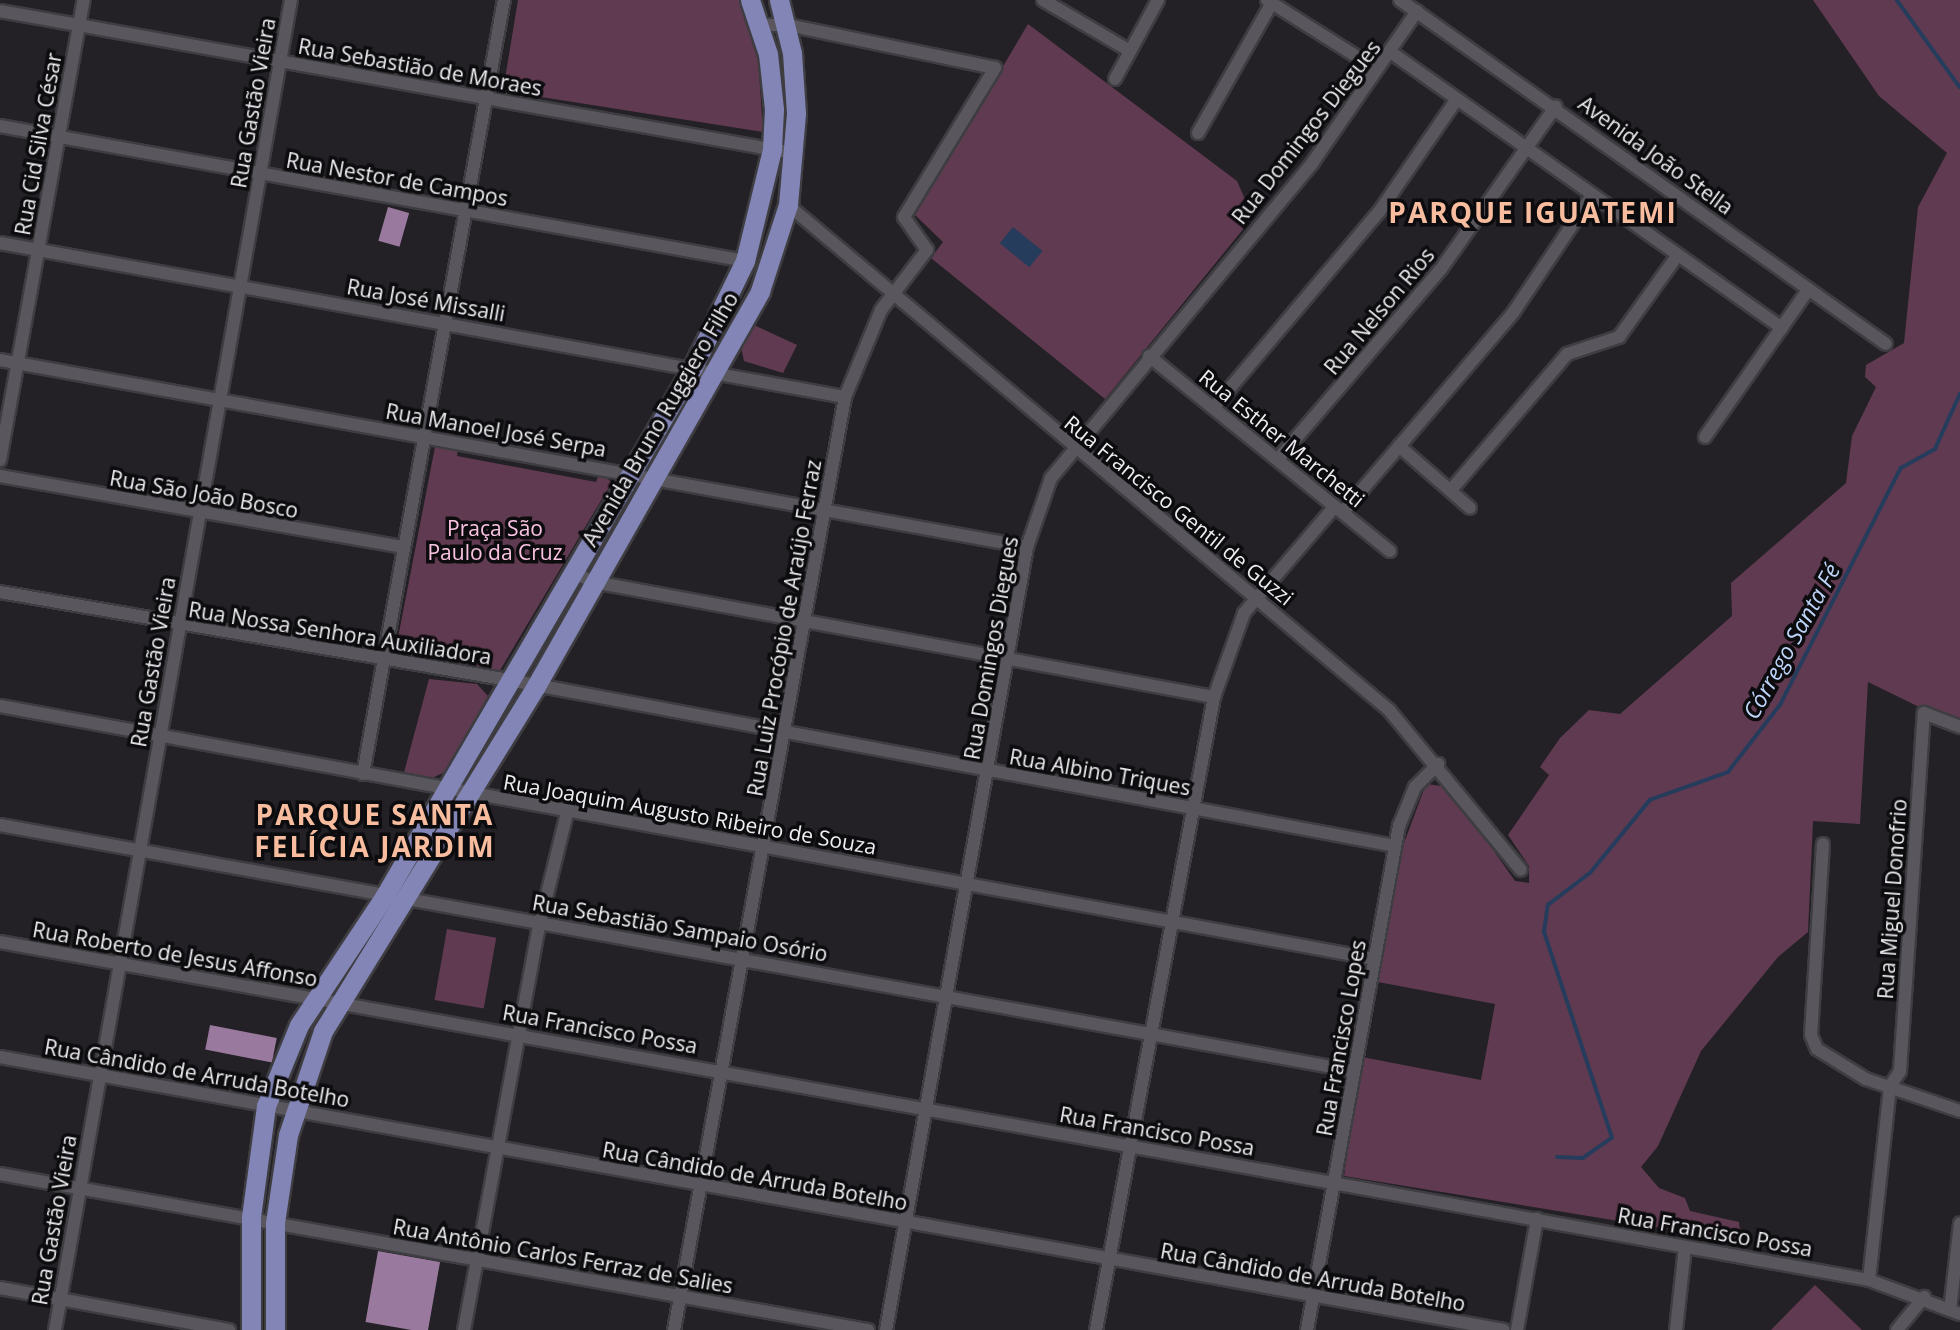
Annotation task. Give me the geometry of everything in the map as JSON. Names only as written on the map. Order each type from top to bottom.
[{"type":"main road","name":"Avenida Bruno Ruggiero Filho","points":[[275,1330],[275,1223],[294,1110],[323,1031],[408,899],[536,686],[652,478],[702,369],[745,261],[772,149],[771,75],[761,25],[750,0]]},
{"type":"main road","name":"Avenida Bruno Ruggiero Filho","points":[[251,1330],[251,1217],[266,1106],[299,1025],[384,897],[442,789],[509,680],[629,473],[760,291],[788,205],[796,113],[788,25],[779,0]]},
{"type":"street","name":"Rua Cid Silva César","points":[[0,460],[84,0]]},
{"type":"street","name":"Rua Gastão Vieira","points":[[55,1330],[118,962],[141,849],[178,625],[291,0]]},
{"type":"street","points":[[363,774],[401,547],[424,437],[504,0]]},
{"type":"street","points":[[1044,0],[1129,51]]},
{"type":"street","points":[[1115,79],[1158,0]]},
{"type":"street","name":"Avenida João Stella","points":[[1400,0],[1556,106],[1886,344]]},
{"type":"street","points":[[1198,133],[1269,2],[1375,68]]},
{"type":"street","name":"Rua Sebastião de Moraes","points":[[0,11],[792,153]]},
{"type":"street","name":"Rua Domingos Diegues","points":[[886,1330],[966,882],[1010,657],[1027,547],[1051,478],[1149,356],[1313,162],[1375,68],[1392,53],[1417,11]]},
{"type":"street","points":[[761,25],[788,25]]},
{"type":"street","name":"Rua Luiz Procópio de Araújo Ferraz","points":[[674,1330],[745,957],[845,397],[876,318],[927,250],[904,217],[995,68],[788,25]]},
{"type":"street","points":[[1392,53],[1455,102],[1782,328]]},
{"type":"street","points":[[1214,407],[1379,212],[1455,102]]},
{"type":"street","name":"Rua Nelson Rios","points":[[1279,458],[1441,269],[1556,106]]},
{"type":"street","name":"Rua Nestor de Campos","points":[[0,126],[745,261]]},
{"type":"street","points":[[1096,1330],[1191,808],[1214,697],[1244,613],[1399,446],[1513,313],[1591,197]]},
{"type":"street","name":"Rua Francisco Gentil de Guzzi","points":[[788,205],[1072,449],[1389,710],[1438,764],[1521,870]]},
{"type":"street","name":"Rua José Missalli","points":[[0,243],[845,397]]},
{"type":"street","points":[[1451,490],[1566,354],[1619,337],[1677,256]]},
{"type":"street","points":[[1705,437],[1808,290]]},
{"type":"street","name":"Rua Esther Marchetti","points":[[1149,356],[1279,458],[1390,551]]},
{"type":"street","name":"Rua Manoel José Serpa","points":[[0,360],[1027,547]]},
{"type":"street","points":[[1399,446],[1470,508]]},
{"type":"street","name":"Rua São João Bosco","points":[[0,476],[198,514],[401,547]]},
{"type":"street","points":[[571,572],[594,582],[803,623],[1010,657],[1214,697]]},
{"type":"street","name":"Rua Nossa Senhora Auxiliadora","points":[[0,593],[383,663],[509,680]]},
{"type":"street","name":"Rua Albino Triques","points":[[509,680],[783,734],[1395,846]]},
{"type":"street","name":"Rua Joaquim Augusto Ribeiro de Souza","points":[[0,706],[567,813],[966,882],[1375,958]]},
{"type":"street","name":"Rua Miguel Donofrio","points":[[1869,1280],[1890,1086],[1900,1071],[1924,713],[1960,727]]},
{"type":"street","name":"Rua Francisco Lopes","points":[[1307,1330],[1395,846],[1405,804],[1438,764]]},
{"type":"street","points":[[464,1330],[519,1035],[567,813]]},
{"type":"street","name":"Rua Sebastião Sampaio Osório","points":[[0,825],[141,849],[384,897],[745,957],[1353,1071]]},
{"type":"street","points":[[1823,844],[1811,1035],[1817,1049],[1890,1086],[1960,1111]]},
{"type":"street","name":"Rua Roberto de Jesus Affonso","points":[[0,942],[317,1001],[343,1001]]},
{"type":"street","name":"Rua Francisco Possa","points":[[343,1001],[1869,1280],[1924,1297],[1955,1312]]},
{"type":"street","name":"Rua Cândido de Arruda Botelho","points":[[0,1057],[1108,1261],[1503,1330]]},
{"type":"street","name":"Rua Antônio Carlos Ferraz de Salies","points":[[0,1174],[79,1186],[478,1261],[868,1330]]},
{"type":"street","points":[[1517,1330],[1537,1219]]},
{"type":"street","points":[[1955,1312],[1960,1224]]},
{"type":"street","points":[[1676,1330],[1685,1247]]},
{"type":"street","points":[[0,1288],[229,1330]]},
{"type":"street","points":[[1897,1330],[1924,1297]]},
{"type":"green space","points":[[518,0],[741,0],[757,40],[763,132],[503,91]]},
{"type":"green space","points":[[1813,0],[1960,0],[1960,727],[1868,682],[1860,824],[1813,821],[1808,932],[1778,957],[1701,1051],[1658,1146],[1641,1167],[1659,1188],[1685,1198],[1690,1211],[1739,1222],[1741,1241],[1344,1176],[1362,1057],[1481,1080],[1495,1004],[1378,982],[1404,843],[1426,784],[1449,787],[1515,881],[1529,883],[1529,866],[1508,835],[1549,775],[1540,767],[1560,738],[1589,710],[1620,714],[1732,616],[1731,583],[1846,483],[1852,436],[1876,387],[1865,377],[1866,365],[1904,343],[1918,207],[1947,153],[1879,96]]},
{"type":"green space","points":[[1028,24],[1237,181],[1253,217],[1105,399],[931,258],[943,242],[915,215]]},
{"type":"green space","points":[[754,325],[797,345],[783,373],[744,361],[741,347]]},
{"type":"green space","name":"Praça São Paulo da Cruz","points":[[435,447],[458,448],[457,456],[596,482],[599,474],[612,482],[499,672],[412,660],[396,648]]},
{"type":"green space","points":[[429,679],[477,684],[488,696],[447,771],[430,779],[403,776]]},
{"type":"green space","points":[[447,929],[496,938],[484,1009],[434,1000]]},
{"type":"green space","points":[[1815,1285],[1862,1330],[1771,1330]]},
{"type":"water","points":[[1013,227],[1043,251],[1029,267],[1000,243]]},
{"type":"building","points":[[388,207],[409,213],[400,247],[378,241]]},
{"type":"building","points":[[210,1025],[277,1038],[272,1063],[205,1050]]},
{"type":"building","points":[[378,1251],[440,1262],[428,1330],[411,1330],[365,1322]]},
{"type":"waterway","points":[[1897,0],[1960,87]]},
{"type":"waterway","name":"Córrego Santa Fé","points":[[1557,1157],[1583,1158],[1612,1138],[1544,932],[1548,905],[1590,873],[1650,800],[1728,772],[1780,705],[1901,468],[1935,449],[1960,394]]},
{"type":"district","name":"PARQUE IGUATEMI","points":[[1533,212]]},
{"type":"district","name":"PARQUE SANTA FELÍCIA JARDIM","points":[[375,830]]}]
